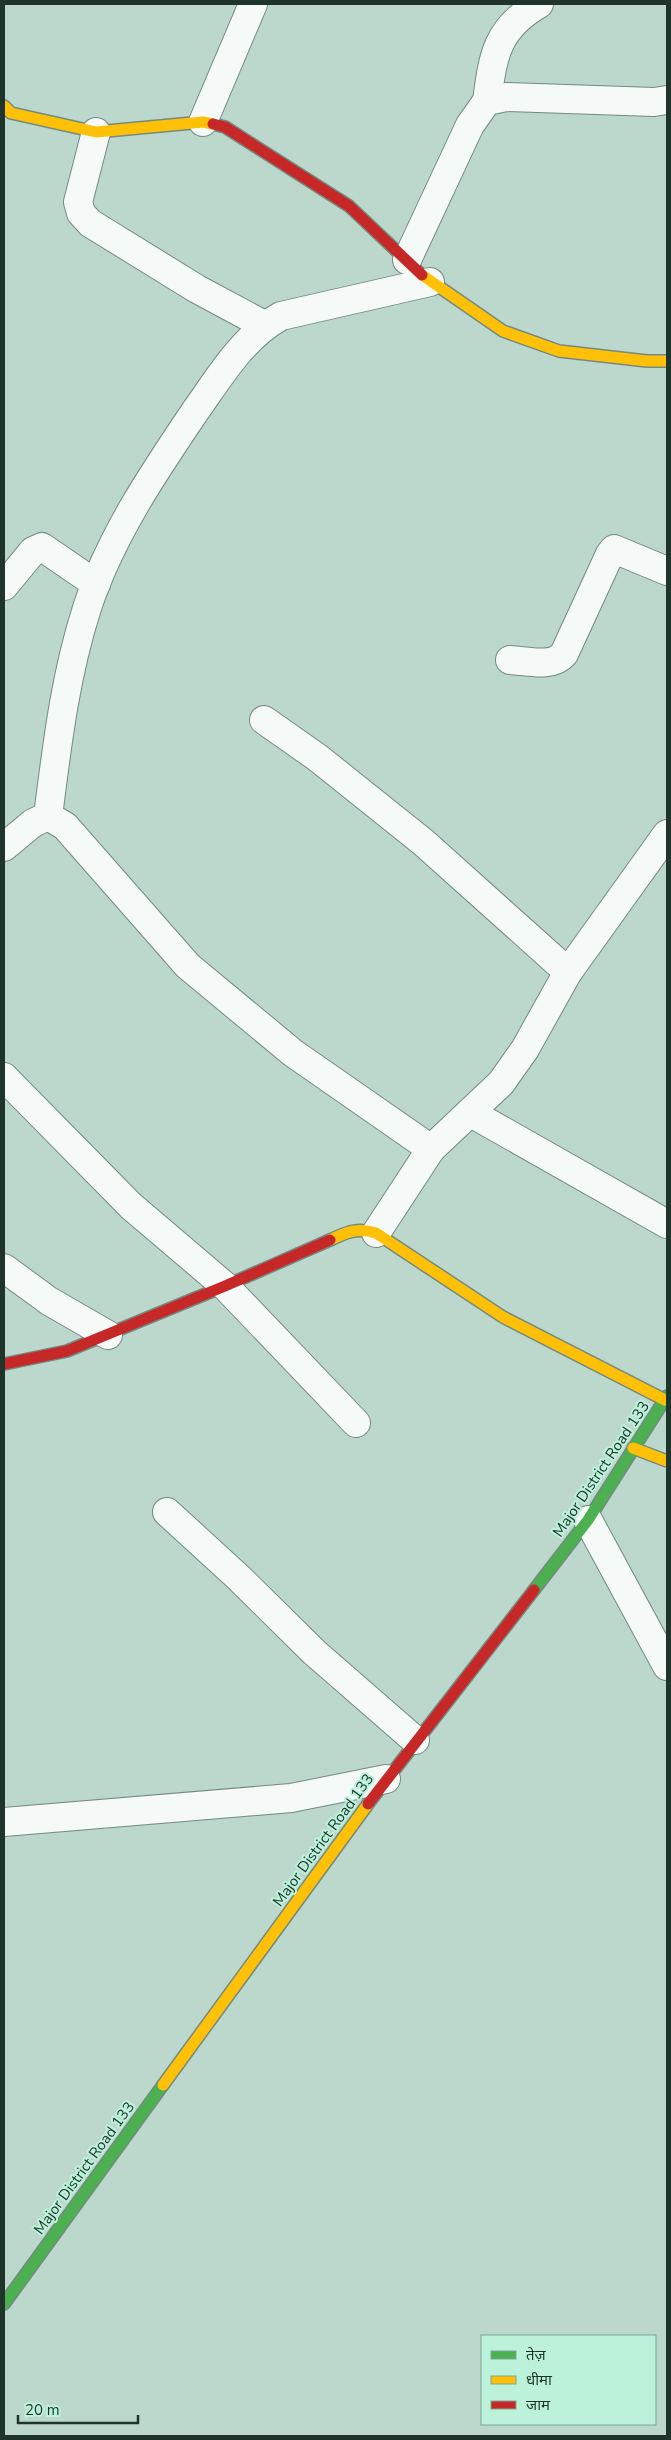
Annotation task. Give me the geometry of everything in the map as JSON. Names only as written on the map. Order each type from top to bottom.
[{"type":"street","points":[[204,122],[253,4]]},
{"type":"street","points":[[407,260],[470,125],[487,101],[493,57],[507,30],[530,9],[539,4]]},
{"type":"street","points":[[487,101],[506,97],[654,102],[667,100]]},
{"type":"street","points":[[6,114],[96,132],[204,122],[225,127],[349,206],[430,282],[503,331],[560,351],[647,361],[667,360]]},
{"type":"street","points":[[96,132],[78,202],[81,213],[90,223],[138,254],[197,289],[264,325]]},
{"type":"street","points":[[48,816],[72,662],[96,584],[121,529],[171,447],[228,365],[245,343],[264,325],[281,316],[300,310],[430,282]]},
{"type":"street","points":[[4,586],[33,551],[42,547],[96,584]]},
{"type":"street","points":[[510,660],[551,663],[560,660],[614,549],[667,571]]},
{"type":"street","points":[[264,720],[318,758],[423,842],[568,972]]},
{"type":"street","points":[[4,848],[34,823],[48,816]]},
{"type":"street","points":[[48,816],[65,826],[188,966],[293,1053],[431,1149]]},
{"type":"street","points":[[376,1233],[431,1149],[472,1113],[501,1082],[525,1048],[568,972],[667,834]]},
{"type":"street","points":[[4,1077],[132,1206],[225,1286],[356,1423]]},
{"type":"street","points":[[472,1113],[667,1224]]},
{"type":"street","points":[[4,1364],[66,1351],[225,1286],[352,1230],[363,1229],[376,1233],[503,1317],[666,1398]]},
{"type":"street","points":[[4,1268],[49,1301],[108,1335]]},
{"type":"street","name":"Major District Road 133","points":[[4,2304],[415,1740],[588,1520],[666,1398]]},
{"type":"street","points":[[633,1448],[667,1461]]},
{"type":"street","points":[[168,1512],[314,1652],[415,1740]]},
{"type":"street","points":[[588,1520],[667,1666]]},
{"type":"street","points":[[4,1822],[291,1798],[386,1779]]},
{"type":"traffic: fast","points":[[534,1590],[588,1520],[667,1396]]},
{"type":"traffic: fast","points":[[4,2304],[163,2085]]},
{"type":"traffic: slow","points":[[4,106],[11,113],[96,132],[203,122],[213,124]]},
{"type":"traffic: slow","points":[[422,275],[503,331],[559,351],[647,361],[667,361]]},
{"type":"traffic: slow","points":[[330,1240],[358,1230],[376,1233],[503,1317],[665,1400]]},
{"type":"traffic: slow","points":[[633,1448],[667,1461]]},
{"type":"traffic: slow","points":[[163,2085],[368,1804]]},
{"type":"traffic: jam","points":[[213,124],[225,127],[349,206],[422,275]]},
{"type":"traffic: jam","points":[[4,1364],[67,1351],[225,1286],[330,1240]]},
{"type":"traffic: jam","points":[[368,1804],[534,1590]]}]
